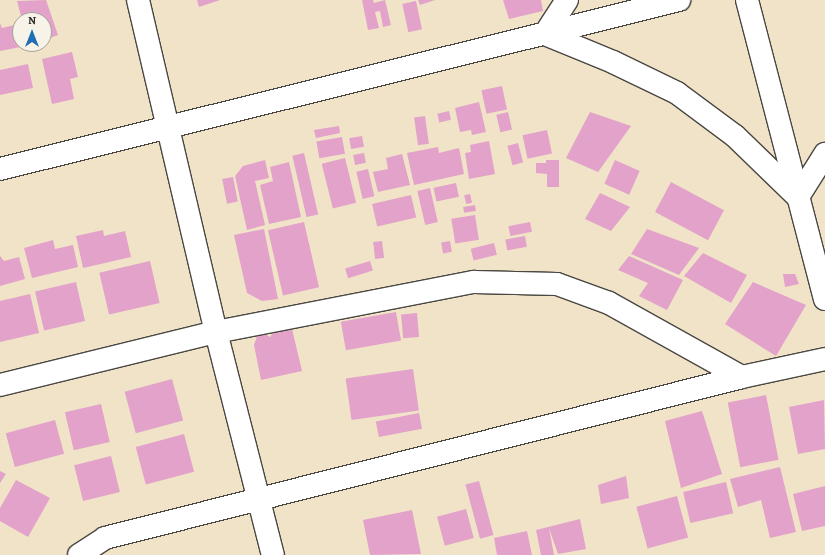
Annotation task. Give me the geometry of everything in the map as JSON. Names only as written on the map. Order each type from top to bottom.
[{"type":"street","points":[[138,0],[170,127],[216,332],[272,555]]},
{"type":"street","points":[[545,34],[567,0]]},
{"type":"street","points":[[0,169],[679,0]]},
{"type":"street","points":[[747,0],[825,299]]},
{"type":"street","points":[[545,34],[613,62],[677,93],[735,136],[798,197]]},
{"type":"street","points":[[798,197],[825,154]]},
{"type":"street","points":[[0,385],[216,332],[474,282],[558,284],[609,303],[742,376]]},
{"type":"street","points":[[79,555],[105,538],[742,376],[825,359]]},
{"type":"building","points":[[46,0],[50,12],[20,12],[17,1]]},
{"type":"building","points":[[197,0],[220,0],[199,7]]},
{"type":"building","points":[[362,0],[373,0],[374,3],[385,0],[391,25],[383,27],[380,11],[375,12],[379,28],[368,30]]},
{"type":"building","points":[[418,0],[435,0],[420,5]]},
{"type":"building","points":[[503,0],[541,0],[543,11],[509,19]]},
{"type":"building","points":[[416,1],[422,29],[408,32],[402,4]]},
{"type":"building","points":[[52,18],[58,35],[52,37]]},
{"type":"building","points":[[0,23],[2,28],[12,26],[12,49],[0,51]]},
{"type":"building","points":[[72,52],[78,77],[70,79],[74,99],[52,104],[42,59]]},
{"type":"building","points":[[28,64],[33,88],[0,95],[0,70]]},
{"type":"building","points":[[502,86],[507,109],[486,114],[481,90]]},
{"type":"building","points":[[479,102],[486,132],[472,135],[471,130],[460,132],[455,108]]},
{"type":"building","points":[[449,111],[451,120],[439,122],[437,114]]},
{"type":"building","points":[[508,112],[512,130],[500,132],[496,115]]},
{"type":"building","points":[[590,112],[631,126],[598,172],[566,158]]},
{"type":"building","points":[[425,116],[429,144],[418,145],[414,118]]},
{"type":"building","points":[[339,126],[340,133],[316,138],[314,130]]},
{"type":"building","points":[[547,130],[552,153],[528,159],[523,135]]},
{"type":"building","points":[[362,136],[364,147],[351,149],[349,138]]},
{"type":"building","points":[[342,137],[345,154],[319,158],[316,142]]},
{"type":"building","points":[[489,141],[495,174],[469,179],[465,153],[471,152],[470,145]]},
{"type":"building","points":[[518,143],[523,162],[513,165],[507,146]]},
{"type":"building","points":[[438,147],[439,153],[459,148],[464,174],[414,185],[407,153]]},
{"type":"building","points":[[304,153],[318,214],[306,217],[292,156]]},
{"type":"building","points":[[364,153],[366,163],[355,165],[353,155]]},
{"type":"building","points":[[402,154],[410,185],[378,192],[373,172],[388,169],[386,158]]},
{"type":"building","points":[[345,158],[356,203],[333,208],[322,164]]},
{"type":"building","points":[[265,160],[269,178],[255,181],[265,225],[247,230],[235,176],[243,166]]},
{"type":"building","points":[[546,160],[559,160],[559,187],[547,187],[547,174],[536,173],[536,163],[546,163]]},
{"type":"building","points":[[615,160],[640,171],[629,195],[604,184]]},
{"type":"building","points":[[289,162],[301,217],[269,224],[260,185],[273,181],[270,167]]},
{"type":"building","points":[[368,169],[374,196],[363,199],[356,172]]},
{"type":"building","points":[[233,177],[238,202],[227,204],[222,179]]},
{"type":"building","points":[[671,182],[724,210],[708,240],[655,212]]},
{"type":"building","points":[[456,183],[459,197],[436,201],[434,188]]},
{"type":"building","points":[[430,188],[438,222],[425,225],[417,191]]},
{"type":"building","points":[[600,193],[630,207],[611,231],[585,219]]},
{"type":"building","points":[[470,194],[472,203],[466,204],[464,195]]},
{"type":"building","points":[[411,195],[416,217],[377,226],[372,204]]},
{"type":"building","points":[[475,205],[476,211],[464,213],[463,207]]},
{"type":"building","points":[[475,215],[479,240],[455,243],[451,219]]},
{"type":"building","points":[[304,222],[319,287],[283,296],[268,230]]},
{"type":"building","points":[[530,222],[532,232],[510,236],[508,226]]},
{"type":"building","points":[[264,229],[278,299],[262,301],[247,293],[234,235]]},
{"type":"building","points":[[647,229],[699,248],[679,275],[631,254]]},
{"type":"building","points":[[103,230],[104,236],[125,231],[131,257],[83,268],[76,236]]},
{"type":"building","points":[[525,236],[527,247],[507,250],[505,239]]},
{"type":"building","points":[[53,240],[55,249],[73,245],[78,267],[32,278],[24,248]]},
{"type":"building","points":[[382,241],[384,258],[375,259],[373,242]]},
{"type":"building","points":[[450,241],[452,252],[443,253],[441,243]]},
{"type":"building","points":[[494,243],[497,255],[474,260],[471,249]]},
{"type":"building","points":[[703,253],[747,275],[731,303],[684,276]]},
{"type":"building","points":[[0,256],[4,261],[19,257],[25,279],[0,286]]},
{"type":"building","points":[[629,256],[683,280],[667,310],[639,296],[648,283],[618,270]]},
{"type":"building","points":[[150,261],[160,303],[109,315],[99,273]]},
{"type":"building","points":[[370,261],[373,271],[348,278],[345,269]]},
{"type":"building","points":[[783,274],[795,274],[799,284],[785,287]]},
{"type":"building","points":[[76,282],[85,321],[44,330],[35,291]]},
{"type":"building","points":[[753,282],[806,305],[776,356],[725,324]]},
{"type":"building","points":[[30,294],[39,333],[0,342],[0,301]]},
{"type":"building","points":[[396,312],[401,341],[346,350],[341,322]]},
{"type":"building","points":[[417,313],[419,337],[403,338],[401,314]]},
{"type":"building","points":[[292,329],[302,371],[261,380],[254,345],[259,331],[270,337],[273,333]]},
{"type":"building","points":[[413,369],[419,411],[352,420],[346,378]]},
{"type":"building","points":[[172,379],[183,421],[136,433],[125,392]]},
{"type":"building","points":[[766,395],[779,460],[740,467],[728,402]]},
{"type":"building","points":[[824,400],[825,449],[798,454],[789,407]]},
{"type":"building","points":[[101,404],[110,442],[74,450],[65,412]]},
{"type":"building","points":[[702,411],[722,474],[681,488],[665,421]]},
{"type":"building","points":[[419,413],[422,429],[379,437],[376,421]]},
{"type":"building","points":[[55,420],[64,454],[15,467],[6,433]]},
{"type":"building","points":[[184,434],[194,472],[146,485],[136,447]]},
{"type":"building","points":[[111,456],[120,492],[83,501],[74,465]]},
{"type":"building","points":[[780,467],[796,532],[770,538],[761,500],[738,507],[730,479]]},
{"type":"building","points":[[0,471],[6,474],[0,483]]},
{"type":"building","points":[[626,476],[629,498],[601,504],[598,485]]},
{"type":"building","points":[[16,480],[50,498],[28,537],[0,521],[0,508]]},
{"type":"building","points":[[479,481],[493,535],[480,539],[465,485]]},
{"type":"building","points":[[726,482],[733,513],[690,523],[683,492]]},
{"type":"building","points":[[825,486],[825,526],[802,531],[793,494]]},
{"type":"building","points":[[677,496],[688,538],[648,548],[636,507]]},
{"type":"building","points":[[466,509],[474,538],[445,546],[437,517]]},
{"type":"building","points":[[412,510],[421,554],[370,555],[363,520]]},
{"type":"building","points":[[580,519],[586,549],[558,554],[549,528],[554,555],[541,555],[536,530]]},
{"type":"building","points":[[527,531],[532,555],[497,555],[494,538]]}]
